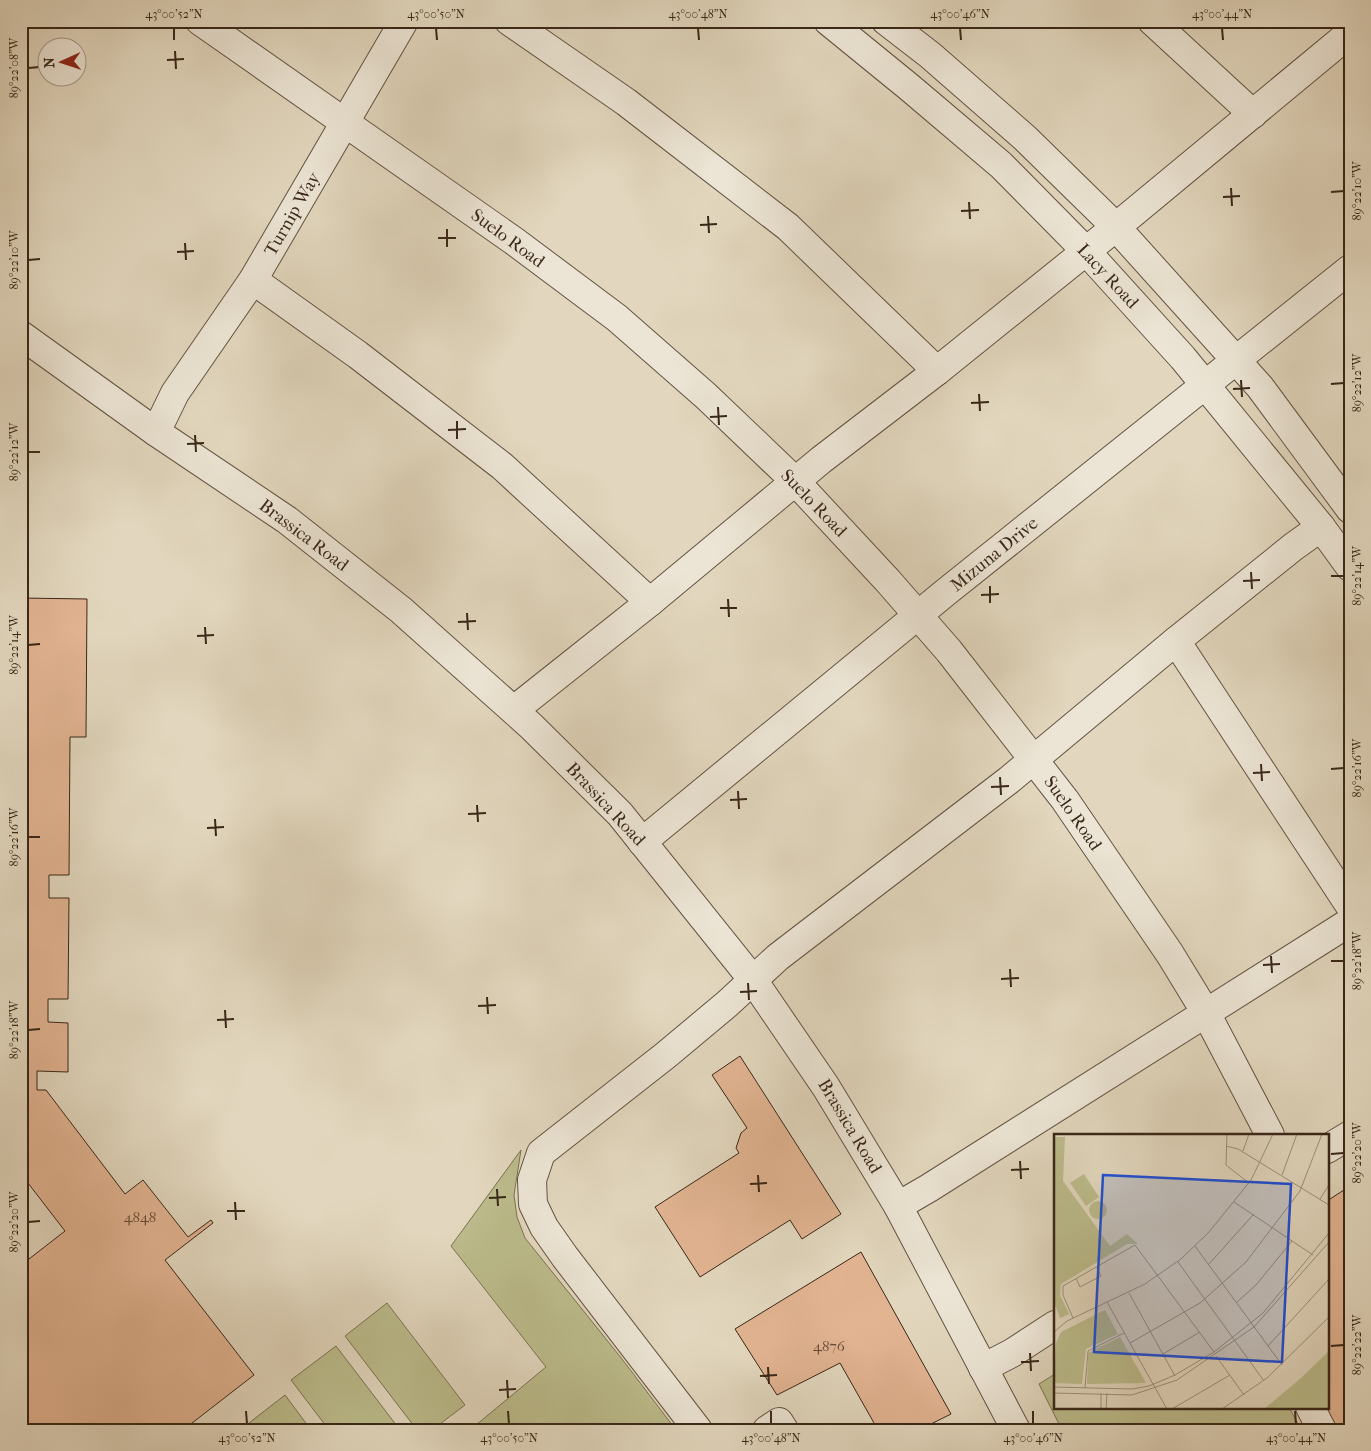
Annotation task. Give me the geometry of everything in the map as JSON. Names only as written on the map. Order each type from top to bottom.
[{"type":"street","name":"Suelo Road","points":[[200,21],[514,241],[617,318],[706,396],[795,481],[950,651],[1065,800],[1170,954],[1206,1013],[1269,1134]]},
{"type":"street","name":"Turnip Way","points":[[156,432],[170,400],[253,280],[404,21]]},
{"type":"street","points":[[509,21],[626,102],[788,227],[937,371]]},
{"type":"street","name":"Lacy Road","points":[[828,21],[909,86],[1001,165],[1086,251],[1183,358],[1320,527],[1350,567]]},
{"type":"street","points":[[886,21],[930,55],[1025,138],[1116,227],[1260,387],[1349,507]]},
{"type":"street","points":[[1152,21],[1253,114]]},
{"type":"street","points":[[514,710],[650,602],[795,481],[937,371],[1116,227],[1350,33]]},
{"type":"street","name":"Mizuna Drive","points":[[642,842],[918,615],[1350,269]]},
{"type":"street","points":[[253,280],[358,355],[502,466],[650,602]]},
{"type":"street","name":"Brassica Road","points":[[21,335],[156,432],[287,520],[401,610],[514,710],[620,814],[753,980],[826,1087],[898,1206],[1016,1430]]},
{"type":"street","points":[[698,1430],[544,1227],[533,1204],[532,1180],[541,1153],[652,1067],[727,1004],[778,957],[1034,759],[1176,641],[1320,527]]},
{"type":"street","points":[[1176,641],[1350,906]]},
{"type":"street","points":[[898,1206],[930,1188],[1350,922]]},
{"type":"street","points":[[1328,1148],[1350,1135]]},
{"type":"street","points":[[983,1368],[1012,1353],[1054,1326]]},
{"type":"street","points":[[1311,1408],[1322,1430]]},
{"type":"street","points":[[767,1430],[779,1422],[784,1430]]},
{"type":"green space","points":[[521,1150],[514,1195],[517,1217],[525,1238],[676,1430],[470,1430],[546,1367],[451,1246]]},
{"type":"green space","points":[[387,1303],[465,1405],[432,1430],[417,1430],[345,1336]]},
{"type":"green space","points":[[336,1346],[400,1430],[329,1430],[291,1380]]},
{"type":"green space","points":[[1054,1375],[1054,1408],[1290,1408],[1301,1430],[1062,1430],[1039,1384]]},
{"type":"green space","points":[[285,1395],[311,1430],[240,1430]]},
{"type":"building","points":[[21,598],[87,599],[86,737],[70,737],[69,875],[49,875],[49,898],[69,898],[68,999],[48,999],[48,1022],[68,1023],[68,1072],[37,1071],[37,1090],[46,1090],[125,1194],[143,1180],[188,1237],[211,1220],[213,1223],[165,1260],[254,1375],[183,1430],[21,1430],[21,1249],[29,1259],[65,1231],[21,1174]]},
{"type":"building","points":[[740,1056],[841,1214],[802,1239],[790,1220],[700,1277],[655,1207],[739,1153],[736,1148],[741,1133],[747,1128],[712,1075]]},
{"type":"building","points":[[1350,1186],[1350,1430],[1338,1430],[1327,1408],[1328,1200]]},
{"type":"building","points":[[861,1252],[951,1414],[919,1430],[878,1430],[840,1363],[777,1395],[735,1329]]}]
